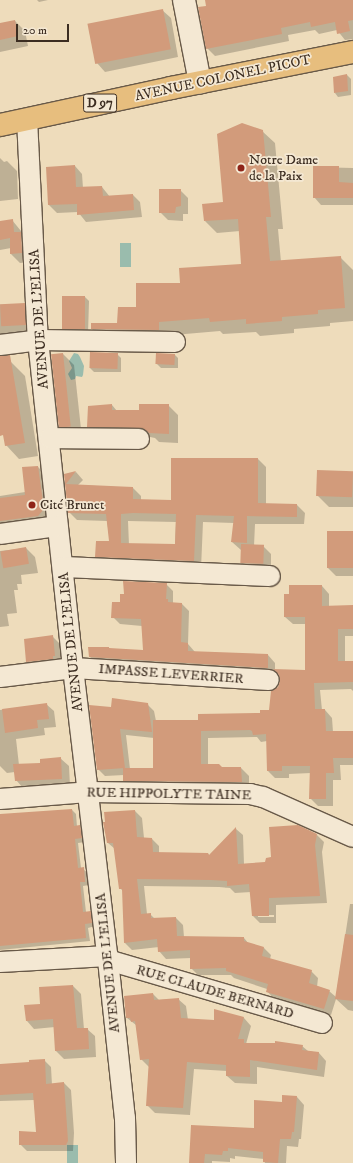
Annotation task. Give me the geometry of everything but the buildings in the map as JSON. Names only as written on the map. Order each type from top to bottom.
[{"type":"main road","points":[[184,0],[200,82]]},
{"type":"main road","name":"AVENUE COLONEL PICOT","points":[[0,125],[200,82],[353,52]]},
{"type":"street","name":"AVENUE DE L'ELISA","points":[[27,119],[38,340],[50,438],[57,526],[63,567],[73,668],[108,958],[124,1118],[126,1163]]},
{"type":"street","points":[[0,345],[38,340],[175,342]]},
{"type":"street","points":[[50,438],[139,440]]},
{"type":"street","points":[[0,534],[57,526]]},
{"type":"street","points":[[63,567],[270,576]]},
{"type":"street","name":"IMPASSE LEVERRIER","points":[[0,677],[73,668],[269,680]]},
{"type":"street","name":"RUE HIPPOLYTE TAINE","points":[[0,799],[88,792],[238,793],[256,795],[353,837]]},
{"type":"street","name":"RUE CLAUDE BERNARD","points":[[0,962],[108,958],[322,1023]]},
{"type":"shaded area","points":[[120,243],[131,243],[131,267],[120,267]]},
{"type":"shaded area","points":[[74,353],[78,354],[84,366],[83,375],[82,377],[76,376],[75,379],[71,380],[68,374],[72,368],[69,361]]},
{"type":"shaded area","points":[[67,1145],[78,1145],[78,1163],[67,1163]]},
{"type":"place","name":"Notre Dame de la Paix","points":[[241,168]]},
{"type":"place","name":"Cité Brunet","points":[[32,505]]}]
